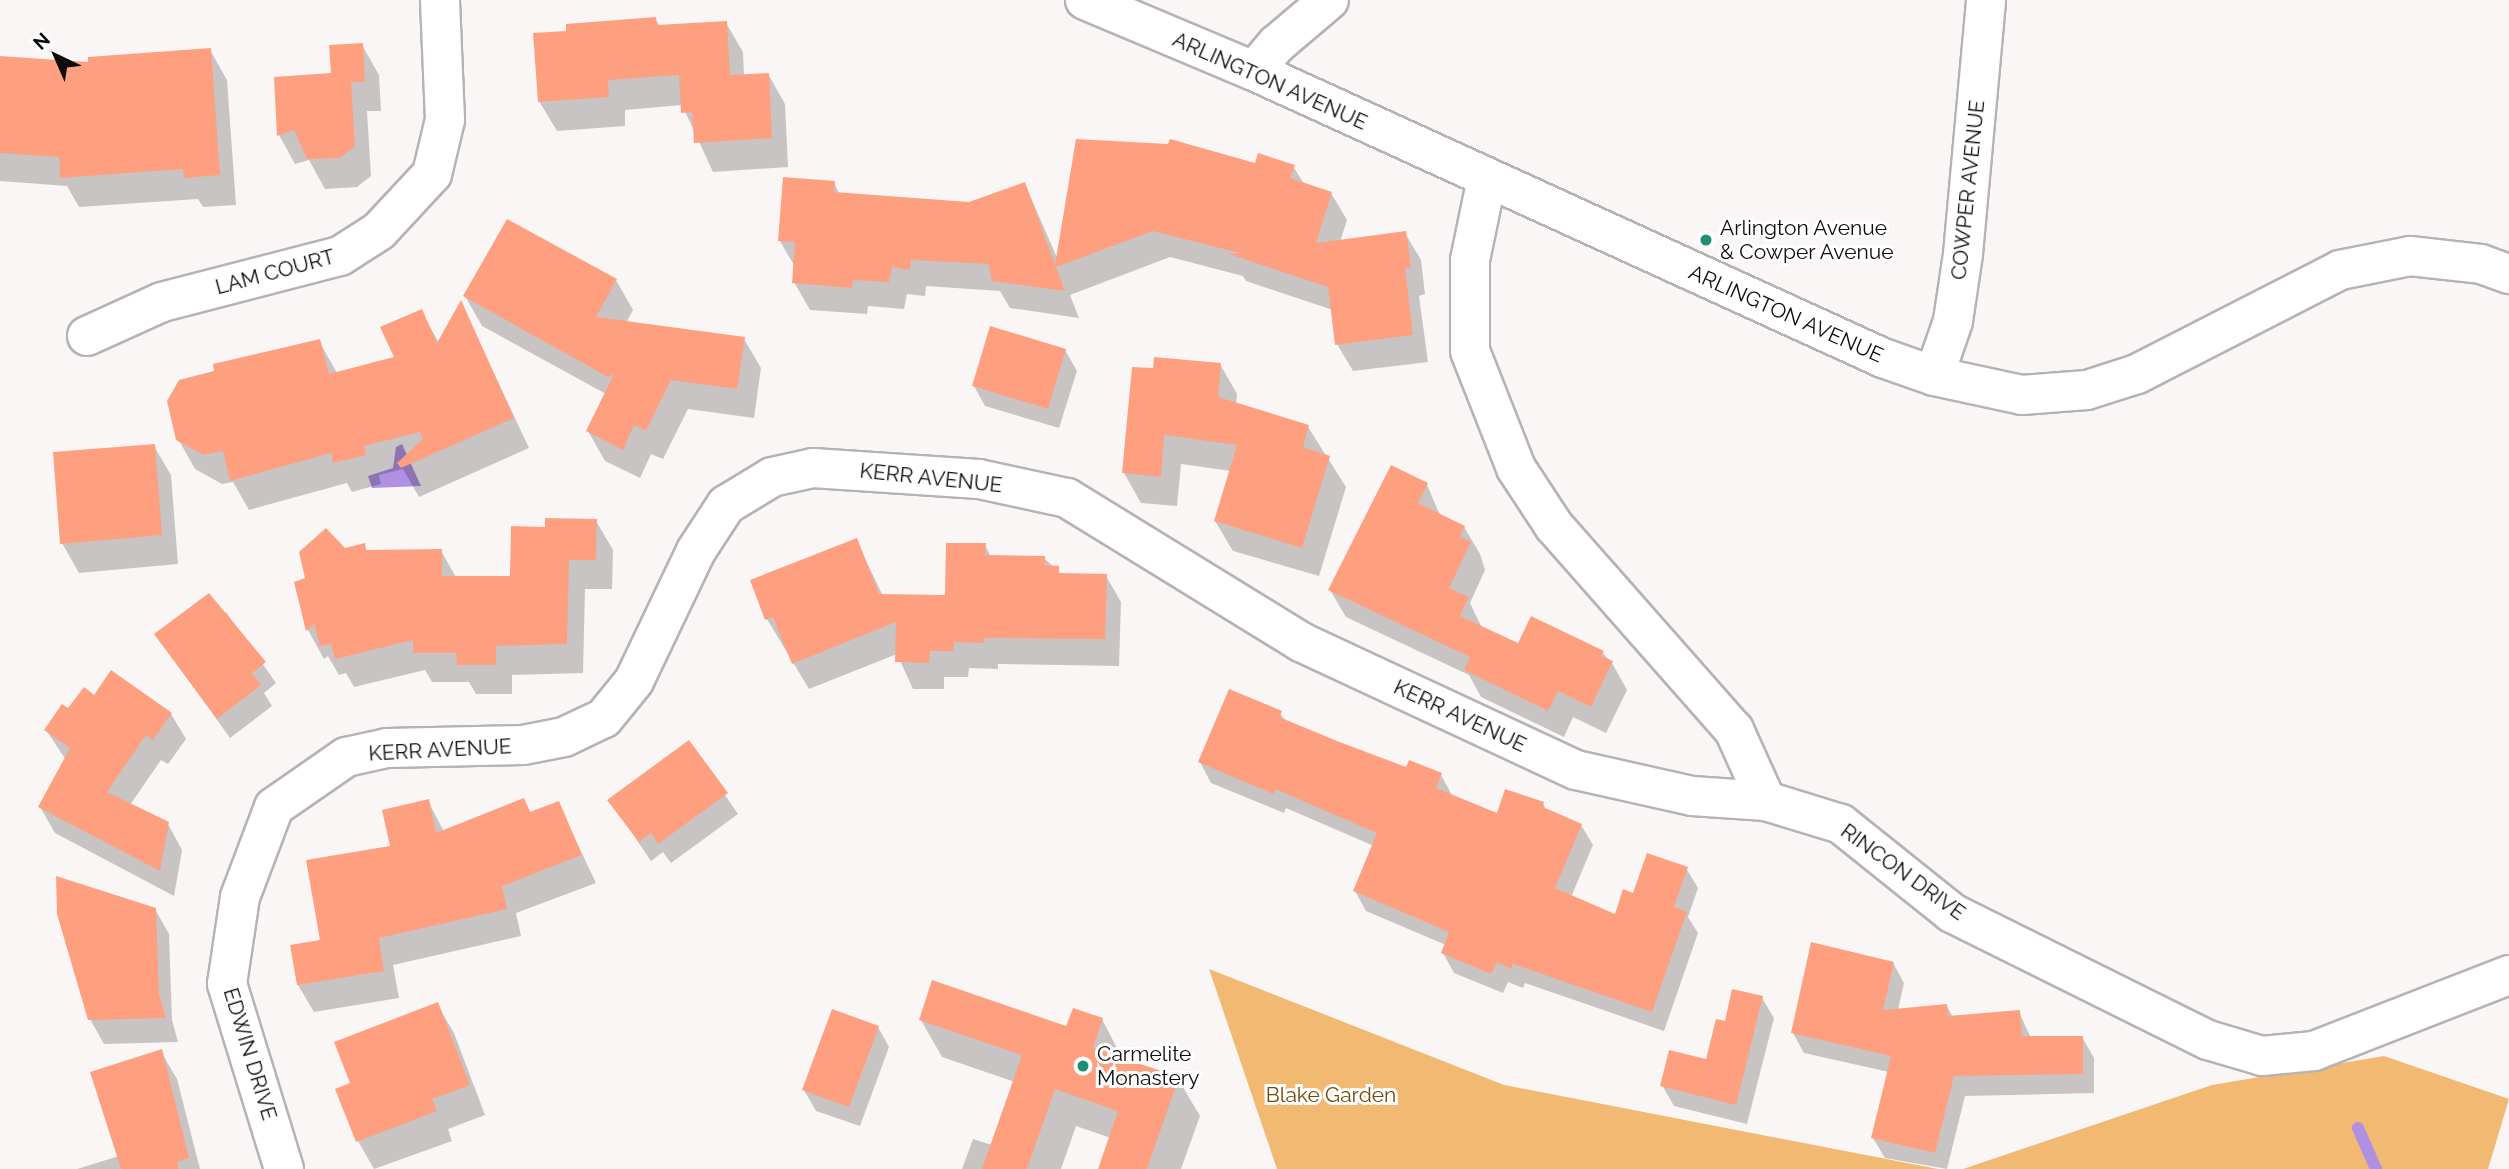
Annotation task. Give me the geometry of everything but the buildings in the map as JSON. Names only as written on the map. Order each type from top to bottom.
[{"type":"street","name":"LAM COURT","points":[[87,336],[162,302],[340,256],[379,231],[432,174],[445,120],[440,0]]},
{"type":"street","name":"ARLINGTON AVENUE","points":[[1085,0],[1254,71],[1883,358],[1934,376],[2022,395],[2087,390],[2137,374],[2340,270],[2410,256],[2481,264],[2509,274]]},
{"type":"street","points":[[1254,71],[1277,44],[1329,0]]},
{"type":"street","name":"COWPER AVENUE","points":[[1934,376],[1953,321],[1963,254],[1986,0]]},
{"type":"street","points":[[1487,178],[1469,260],[1471,351],[1516,468],[1553,526],[1734,730],[1766,801]]},
{"type":"street","name":"KERR AVENUE","points":[[240,897],[274,807],[346,757],[387,748],[523,745],[564,737],[604,718],[634,681],[696,551],[726,505],[772,477],[813,468],[979,479],[1068,498],[1301,642],[1576,770],[1692,796],[1766,801]]},
{"type":"street","name":"RINCON DRIVE","points":[[1766,801],[1841,824],[1952,913],[2208,1040],[2262,1056],[2314,1051],[2509,975]]},
{"type":"street","name":"EDWIN DRIVE","points":[[240,897],[227,984],[285,1169]]},
{"type":"green space","name":"Blake Garden","points":[[1209,969],[1504,1085],[1938,1169],[1277,1169]]},
{"type":"green space","points":[[2384,1056],[2509,1099],[2488,1169],[1963,1169],[2212,1085]]},
{"type":"shaded area","points":[[402,444],[421,486],[372,488],[368,476],[393,468],[396,447]]},
{"type":"waterway","points":[[2358,1128],[2376,1169]]},
{"type":"place","name":"Arlington Avenue & Cowper Avenue","points":[[1706,240]]},
{"type":"place","name":"Carmelite Monastery","points":[[1083,1066]]}]
